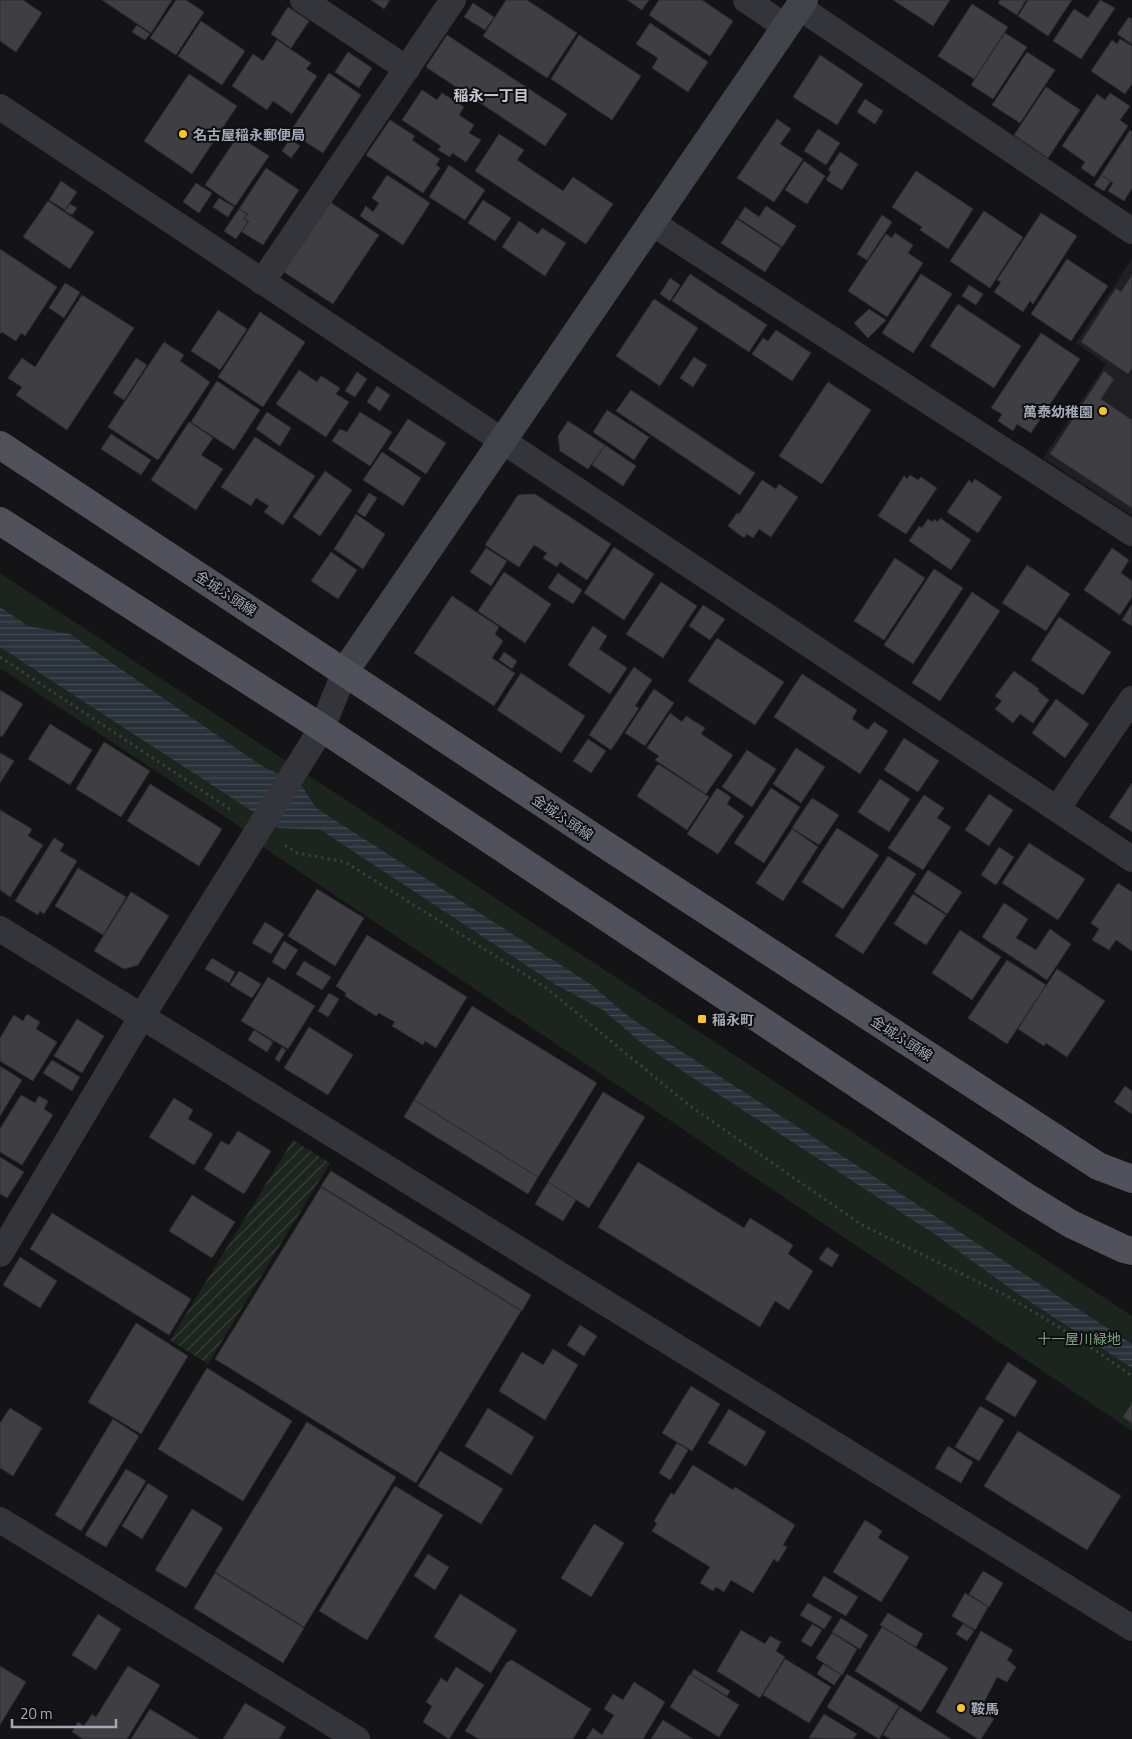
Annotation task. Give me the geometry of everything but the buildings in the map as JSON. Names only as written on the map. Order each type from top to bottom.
[{"type":"main road","name":"金城ふ頭線","points":[[0,445],[621,855],[1098,1166],[1132,1179]]},
{"type":"main road","points":[[0,520],[322,728],[1025,1196],[1071,1224],[1132,1251]]},
{"type":"street","points":[[304,0],[407,68]]},
{"type":"street","points":[[262,282],[453,0]]},
{"type":"street","points":[[746,0],[797,11],[1132,231]]},
{"type":"street","points":[[0,1254],[142,1016],[322,728],[345,671],[797,11]]},
{"type":"street","points":[[0,107],[1132,859]]},
{"type":"street","points":[[652,223],[1132,533]]},
{"type":"street","points":[[1057,809],[1132,699]]},
{"type":"street","points":[[0,929],[1132,1628]]},
{"type":"street","points":[[0,1520],[357,1739]]},
{"type":"path","points":[[0,657],[261,826],[297,853],[345,862],[544,987],[690,1106],[862,1225],[1007,1296],[1080,1339],[1132,1376]]},
{"type":"shaded area","name":"萬泰幼稚園","points":[[1132,259],[1132,516],[1043,458],[1106,364],[1076,343]]},
{"type":"shaded area","points":[[0,607],[28,626],[70,634],[262,766],[302,786],[316,808],[592,985],[624,1013],[653,1033],[1132,1344],[1132,1368],[1018,1294],[936,1235],[690,1076],[643,1044],[603,1010],[556,985],[321,830],[278,828],[0,647]]},
{"type":"green space","name":"十一屋川緑地","points":[[0,573],[1132,1316],[1132,1431],[266,849],[233,822],[1,669],[0,671]]},
{"type":"green space","points":[[293,1140],[330,1163],[208,1364],[170,1340]]},
{"type":"place","name":"名古屋稲永郵便局","points":[[183,134]]},
{"type":"place","name":"萬泰幼稚園","points":[[1103,411]]},
{"type":"place","name":"稲永町","points":[[702,1019]]},
{"type":"place","name":"鞍馬","points":[[961,1708]]},
{"type":"district","name":"稲永一丁目","points":[[491,95]]}]
